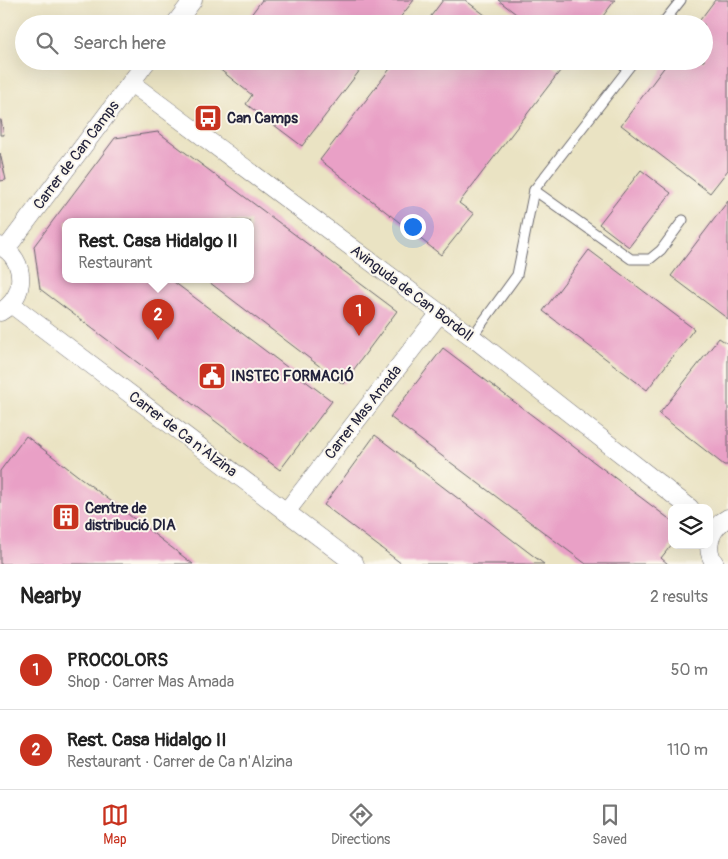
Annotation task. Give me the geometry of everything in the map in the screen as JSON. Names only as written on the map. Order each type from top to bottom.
[{"type":"street","points":[[182,15],[193,0]]},
{"type":"street","name":"Carrer de Can Camps","points":[[3,247],[140,70]]},
{"type":"street","name":"Avinguda de Can Bordoll","points":[[131,83],[472,337],[685,504]]},
{"type":"street","points":[[3,247],[15,258],[20,269],[21,281],[18,294],[6,308]]},
{"type":"street","name":"Carrer de Ca n'Alzina","points":[[6,308],[355,564]]},
{"type":"street","name":"Carrer Mas Amada","points":[[286,512],[440,313]]},
{"type":"street","points":[[715,564],[709,551],[709,541],[718,523]]},
{"type":"lane","points":[[669,15],[681,0]]},
{"type":"lane","points":[[472,337],[517,275],[534,190],[627,70]]},
{"type":"lane","points":[[534,190],[630,259],[650,259],[661,250],[683,220]]},
{"type":"building","points":[[262,0],[414,0],[402,15],[251,15]]},
{"type":"building","points":[[443,0],[465,0],[485,15],[432,15]]},
{"type":"building","points":[[498,0],[615,0],[604,15],[517,15]]},
{"type":"building","points":[[715,0],[728,0],[728,170],[710,193],[621,125],[662,70],[713,70],[713,15],[704,15]]},
{"type":"building","points":[[221,70],[360,70],[302,146],[246,104],[252,95]]},
{"type":"building","points":[[389,70],[560,71],[459,203],[474,214],[441,255],[320,160]]},
{"type":"building","points":[[1,120],[4,135],[0,135]]},
{"type":"building","points":[[158,132],[397,311],[343,384],[210,283],[254,283],[254,218],[62,218],[62,283],[175,283],[332,401],[280,470],[40,289],[34,246],[115,138]]},
{"type":"building","points":[[0,153],[6,180],[0,181]]},
{"type":"building","points":[[641,170],[671,193],[629,247],[599,224]]},
{"type":"building","points":[[728,201],[728,319],[671,276]]},
{"type":"building","points":[[589,250],[694,329],[647,390],[543,311]]},
{"type":"building","points":[[719,338],[728,344],[728,465],[724,465],[659,414]]},
{"type":"building","points":[[443,348],[668,518],[668,549],[661,558],[668,564],[586,564],[390,417]]},
{"type":"building","points":[[375,435],[544,564],[402,564],[324,505]]},
{"type":"building","name":"Centre de distribució DIA","points":[[26,436],[193,564],[0,564],[0,471]]},
{"type":"place","name":"Can Camps","points":[[208,118]]},
{"type":"place","name":"PROCOLORS","points":[[359,336]]},
{"type":"place","name":"Rest. Casa Hidalgo II","points":[[158,340]]},
{"type":"place","name":"INSTEC FORMACIÓ","points":[[212,376]]},
{"type":"place","name":"Centre de distribució DIA","points":[[66,517]]}]
